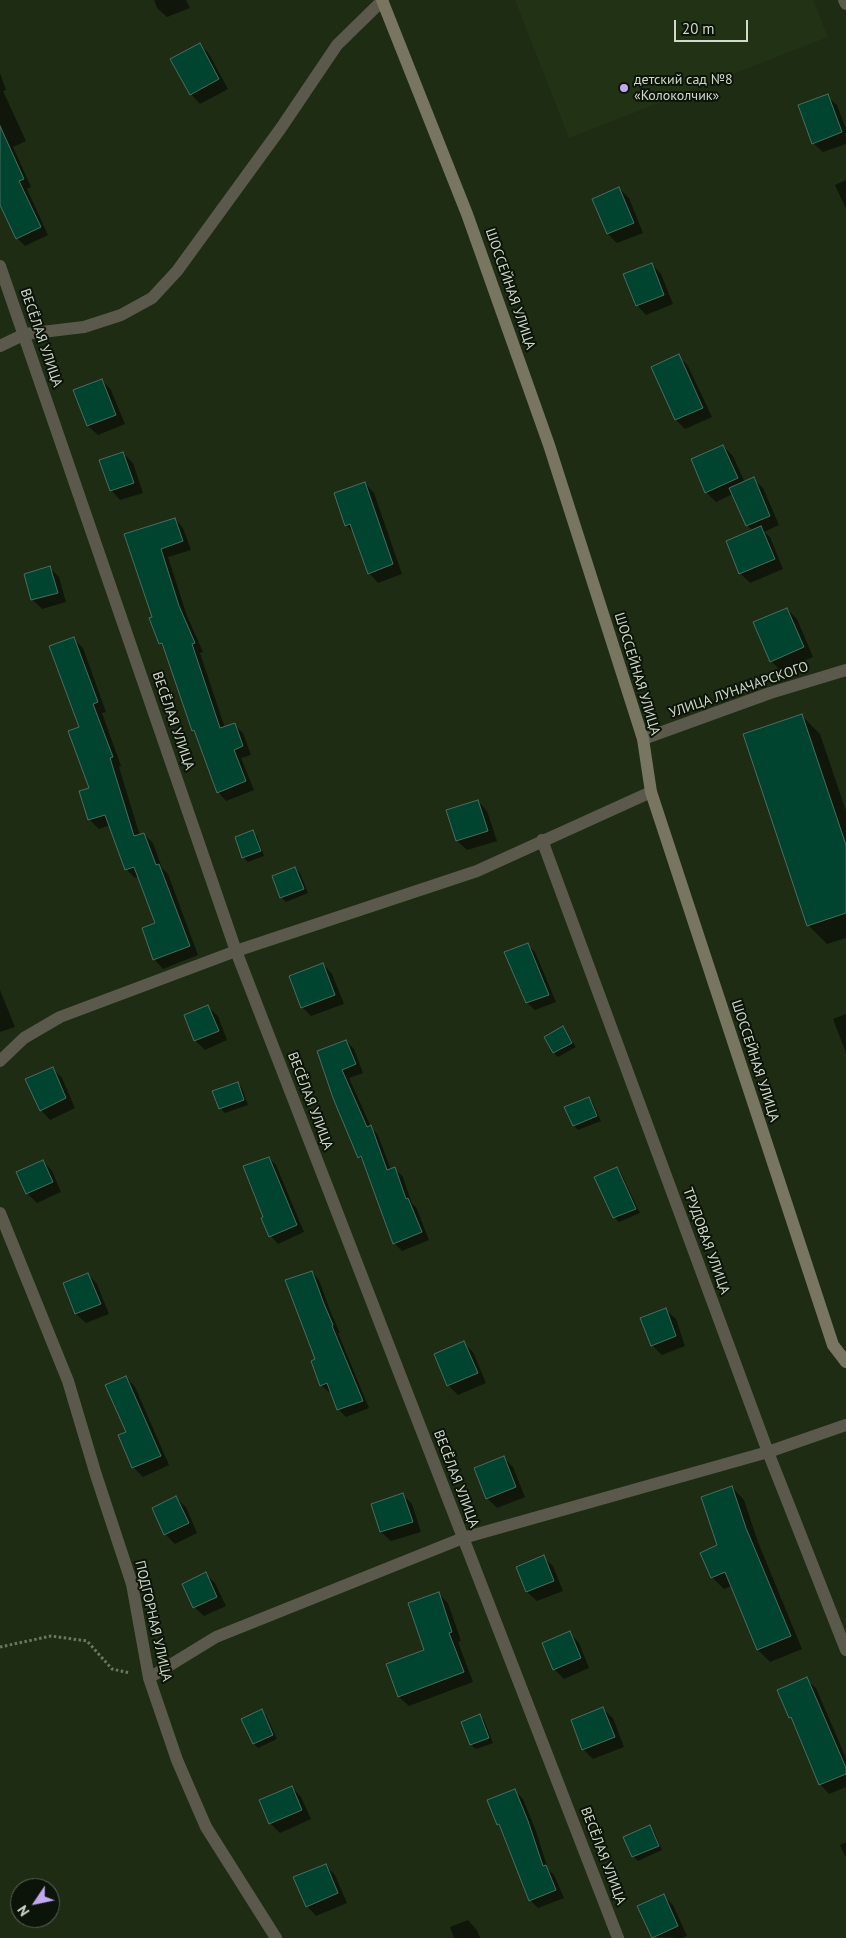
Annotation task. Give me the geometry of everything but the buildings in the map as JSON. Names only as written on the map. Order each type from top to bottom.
[{"type":"main road","name":"ШОССЕЙНАЯ УЛИЦА","points":[[383,0],[467,214],[539,418],[643,740],[651,792],[833,1345],[846,1362]]},
{"type":"street","points":[[0,346],[25,334],[84,327],[121,315],[152,298],[177,271],[281,128],[336,45],[383,0]]},
{"type":"street","points":[[844,0],[846,4]]},
{"type":"street","name":"ВЕСЁЛАЯ УЛИЦА","points":[[0,266],[236,951],[618,1938]]},
{"type":"street","name":"УЛИЦА ЛУНАЧАРСКОГО","points":[[643,740],[770,693],[846,670]]},
{"type":"street","points":[[0,1061],[24,1038],[60,1017],[236,951],[477,871],[651,792]]},
{"type":"street","name":"ТРУДОВАЯ УЛИЦА","points":[[542,840],[768,1452],[846,1650]]},
{"type":"street","name":"ПОДГОРНАЯ УЛИЦА","points":[[0,1213],[68,1381],[96,1475],[132,1584],[149,1678],[177,1760],[206,1827],[276,1938]]},
{"type":"street","points":[[149,1678],[216,1637],[463,1538],[768,1452],[846,1424]]},
{"type":"path","points":[[0,1647],[51,1636],[87,1641],[112,1669],[149,1678]]},
{"type":"shaded area","name":"детский сад №8 «Колоколчик»","points":[[515,0],[813,0],[828,37],[569,138]]},
{"type":"place","name":"детский сад №8 «Колоколчик»","points":[[624,88]]}]
